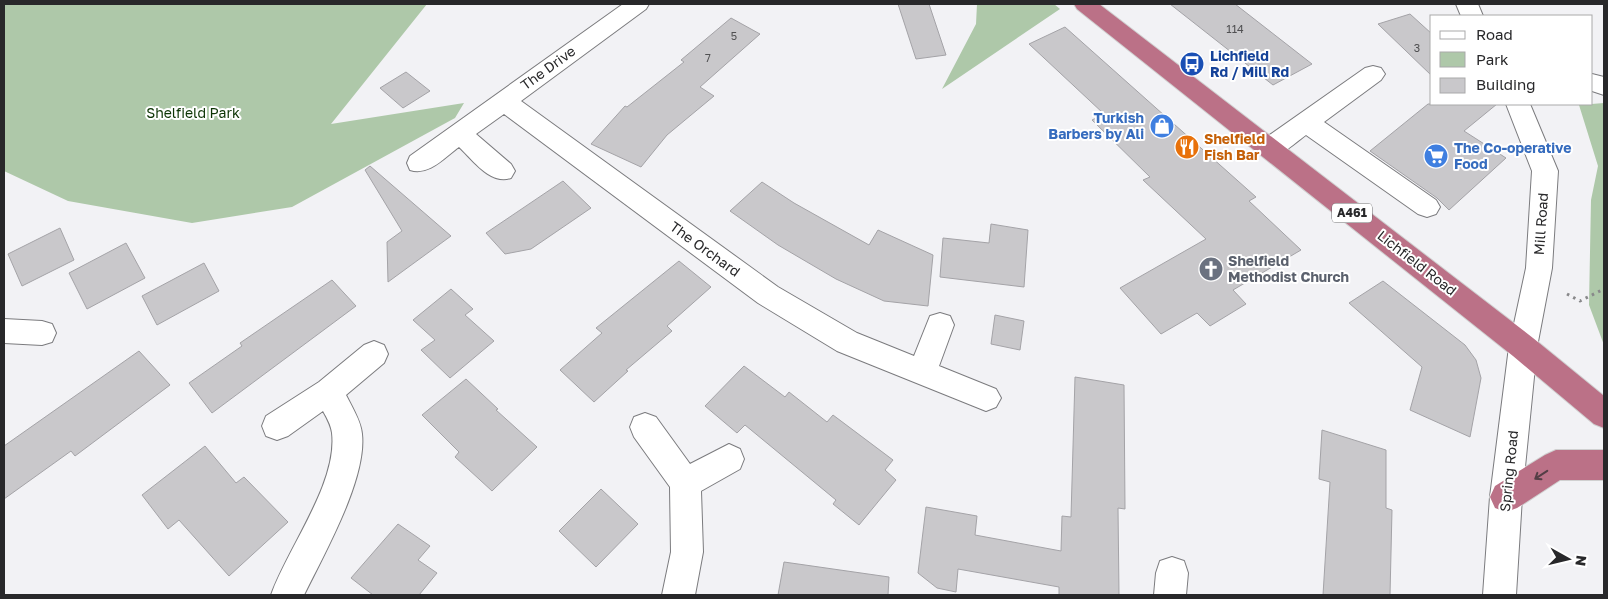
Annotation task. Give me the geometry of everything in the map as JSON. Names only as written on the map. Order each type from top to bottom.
[{"type":"highway","name":"Lichfield Road","points":[[1085,4],[1523,347],[1604,414]]},
{"type":"highway","points":[[1506,497],[1556,465],[1604,465]]},
{"type":"street","name":"The Drive","points":[[419,163],[638,4]]},
{"type":"street","points":[[1270,148],[1374,74]]},
{"type":"street","name":"The Orchard","points":[[503,101],[768,295],[847,342],[986,398]]},
{"type":"street","name":"Mill Road","points":[[1518,105],[1545,171],[1536,281],[1523,347]]},
{"type":"street","points":[[1306,122],[1427,207]]},
{"type":"street","points":[[459,133],[502,171]]},
{"type":"street","points":[[922,372],[940,325]]},
{"type":"street","points":[[6,336],[42,333]]},
{"type":"street","name":"Spring Road","points":[[1499,595],[1506,497],[1523,347]]},
{"type":"street","points":[[277,426],[329,390],[374,354]]},
{"type":"street","points":[[287,595],[328,509],[344,468],[347,434],[329,390]]},
{"type":"street","points":[[645,427],[685,483],[687,552],[679,595]]},
{"type":"street","points":[[685,483],[729,460]]},
{"type":"path","points":[[1536,281],[1580,301],[1604,288]]},
{"type":"green space","name":"Shelfield Park","points":[[4,4],[427,4],[331,124],[464,103],[455,118],[292,207],[192,223],[68,201],[4,171]]},
{"type":"green space","points":[[977,4],[1054,4],[1060,9],[942,89],[976,24]]},
{"type":"green space","points":[[1604,103],[1604,345],[1589,305],[1591,200],[1598,166],[1579,105]]},
{"type":"building","points":[[898,4],[929,4],[946,55],[916,59]]},
{"type":"building","points":[[1170,4],[1235,4],[1312,64],[1273,85]]},
{"type":"building","points":[[1410,14],[1430,32],[1430,74],[1378,24]]},
{"type":"building","points":[[731,18],[760,34],[700,87],[714,96],[667,135],[641,167],[591,144],[625,106],[627,107],[684,62],[681,60]]},
{"type":"building","points":[[1065,27],[1256,197],[1249,201],[1301,250],[1233,290],[1246,304],[1210,326],[1197,313],[1161,334],[1120,288],[1206,239],[1143,180],[1150,177],[1092,120],[1104,114],[1029,44]]},
{"type":"building","points":[[406,72],[430,91],[403,108],[380,88]]},
{"type":"building","name":"The Co-operative Food","points":[[1428,104],[1496,105],[1464,131],[1506,158],[1449,210],[1437,198],[1370,151]]},
{"type":"building","points":[[370,166],[451,236],[388,282],[387,242],[402,231],[365,170]]},
{"type":"building","points":[[563,181],[591,208],[531,249],[505,254],[486,233]]},
{"type":"building","points":[[762,182],[794,203],[869,245],[878,230],[933,255],[928,306],[884,301],[836,279],[778,245],[730,211]]},
{"type":"building","points":[[991,224],[1028,230],[1024,287],[940,277],[943,238],[989,243]]},
{"type":"building","points":[[60,228],[74,260],[22,286],[8,254]]},
{"type":"building","points":[[126,243],[145,278],[87,309],[69,273]]},
{"type":"building","points":[[679,261],[711,287],[667,326],[672,331],[626,370],[628,371],[594,402],[560,370],[602,333],[596,328]]},
{"type":"building","points":[[204,263],[219,291],[157,325],[142,296]]},
{"type":"building","points":[[332,280],[356,306],[212,413],[189,383],[242,346],[240,343]]},
{"type":"building","points":[[1383,281],[1465,345],[1476,360],[1481,378],[1470,437],[1410,410],[1422,367],[1349,303]]},
{"type":"building","points":[[451,289],[473,309],[465,315],[494,341],[450,378],[421,350],[435,340],[413,320]]},
{"type":"building","points":[[995,315],[1024,321],[1020,350],[991,344]]},
{"type":"building","points":[[139,351],[170,385],[75,456],[71,451],[4,499],[4,446]]},
{"type":"building","points":[[744,366],[785,397],[789,392],[827,422],[833,415],[893,460],[885,470],[896,480],[859,525],[833,504],[836,500],[745,425],[737,433],[705,406]]},
{"type":"building","points":[[1075,377],[1124,385],[1125,509],[1118,508],[1119,595],[1059,595],[1059,587],[958,569],[956,592],[937,588],[918,573],[926,507],[977,516],[975,535],[1061,551],[1062,516],[1071,517]]},
{"type":"building","points":[[466,379],[498,409],[496,410],[537,447],[492,491],[455,457],[459,452],[422,415]]},
{"type":"building","points":[[1322,430],[1386,450],[1386,508],[1392,510],[1390,595],[1323,595],[1330,482],[1319,479]]},
{"type":"building","points":[[205,446],[236,483],[244,477],[288,522],[229,576],[179,520],[168,529],[142,495]]},
{"type":"building","points":[[601,489],[638,524],[596,567],[559,531]]},
{"type":"building","points":[[398,524],[430,546],[418,560],[437,573],[419,595],[373,595],[351,578]]},
{"type":"building","points":[[784,562],[889,577],[888,595],[778,595]]},
{"type":"place","name":"Lichfield Rd / Mill Rd","points":[[1192,64]]},
{"type":"place","name":"Turkish Barbers by Ali","points":[[1162,126]]},
{"type":"place","name":"Shelfield Fish Bar","points":[[1187,147]]},
{"type":"place","name":"The Co-operative Food","points":[[1436,156]]},
{"type":"place","name":"Shelfield Methodist Church","points":[[1211,269]]}]
